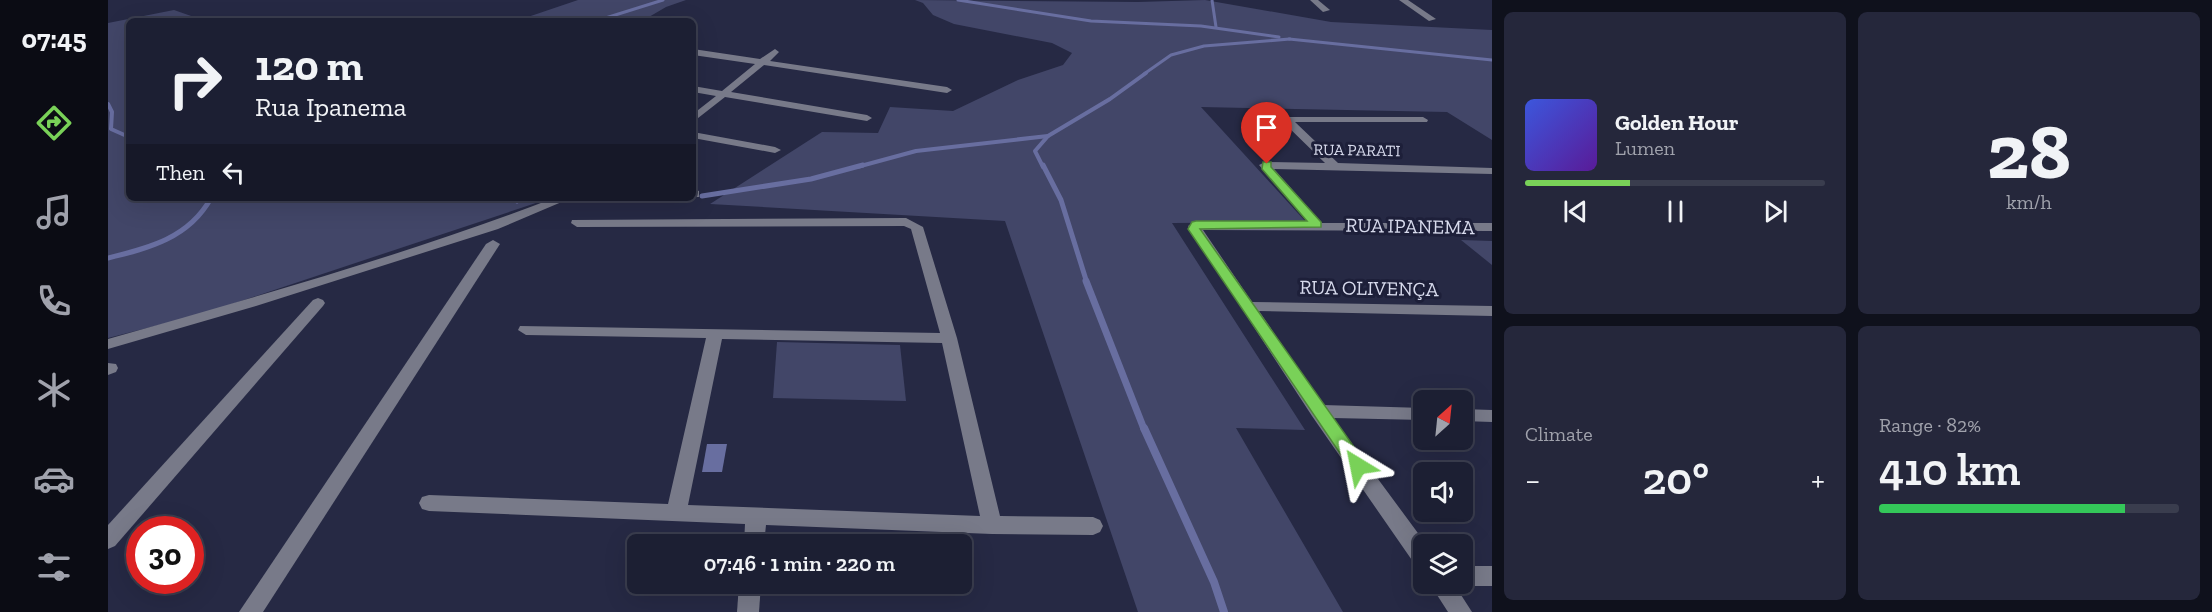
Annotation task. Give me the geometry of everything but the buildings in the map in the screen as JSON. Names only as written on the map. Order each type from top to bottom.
[{"type":"street","points":[[1314,0],[1326,10]]},
{"type":"street","points":[[1403,0],[1432,19]]},
{"type":"street","points":[[696,52],[947,90]]},
{"type":"street","points":[[696,116],[775,52]]},
{"type":"street","points":[[696,89],[867,118]]},
{"type":"street","points":[[1334,166],[1286,119],[1423,120]]},
{"type":"street","points":[[696,136],[775,150]]},
{"type":"street","name":"RUA PARATI","points":[[1317,225],[1265,165],[1492,171]]},
{"type":"street","points":[[108,344],[251,303],[482,230],[557,201]]},
{"type":"street","points":[[577,223],[912,224],[917,227],[949,338],[992,525]]},
{"type":"street","name":"RUA IPANEMA","points":[[1413,544],[1318,411],[1194,226],[1492,226]]},
{"type":"street","points":[[250,612],[493,244]]},
{"type":"street","points":[[108,540],[318,303]]},
{"type":"street","name":"RUA OLIVENÇA","points":[[1246,306],[1492,311]]},
{"type":"street","points":[[526,330],[949,338]]},
{"type":"street","points":[[676,513],[715,334]]},
{"type":"street","points":[[1318,411],[1413,414]]},
{"type":"street","points":[[1473,416],[1492,416]]},
{"type":"street","points":[[429,503],[992,525],[1093,526]]},
{"type":"street","points":[[755,534],[756,516]]},
{"type":"street","points":[[1473,576],[1492,576]]},
{"type":"street","points":[[748,612],[749,594]]},
{"type":"street","points":[[1448,594],[1461,612]]},
{"type":"shaded area","points":[[578,0],[686,0],[666,7],[647,18],[525,18]]},
{"type":"shaded area","points":[[915,0],[1138,2],[1205,0],[1331,22],[1492,30],[1492,140],[1447,112],[1201,107],[1306,222],[1172,223],[1305,430],[1236,428],[1343,612],[1138,612],[1005,221],[710,204],[822,132],[878,133],[890,107],[953,111],[1018,80],[1063,65],[1072,53],[1052,43],[954,24],[933,15],[923,3]]},
{"type":"shaded area","points":[[174,10],[194,18],[133,18]]},
{"type":"shaded area","points":[[126,19],[126,201],[542,201],[202,314],[108,338],[108,23]]},
{"type":"shaded area","points":[[1461,240],[1492,241],[1492,265]]},
{"type":"shaded area","points":[[777,342],[900,345],[906,401],[773,398]]},
{"type":"shaded area","points":[[707,444],[727,444],[722,472],[702,472]]},
{"type":"waterway","points":[[606,18],[663,0]]},
{"type":"waterway","points":[[958,0],[1091,21],[1201,26],[1279,37]]},
{"type":"waterway","points":[[1212,0],[1216,27]]},
{"type":"waterway","points":[[1144,74],[1171,55],[1204,46],[1289,39]]},
{"type":"waterway","points":[[1289,39],[1492,60]]},
{"type":"waterway","points":[[1048,136],[1110,99],[1146,73]]},
{"type":"waterway","points":[[108,104],[112,112],[111,129],[126,136]]},
{"type":"waterway","points":[[857,167],[916,151],[1048,136]]},
{"type":"waterway","points":[[1043,167],[1035,151],[1048,136]]},
{"type":"waterway","points":[[702,196],[811,179],[863,165]]},
{"type":"waterway","points":[[1043,165],[1061,200],[1087,283]]},
{"type":"waterway","points":[[108,258],[153,245],[180,232],[202,212],[209,201]]},
{"type":"waterway","points":[[1086,281],[1144,429]]},
{"type":"waterway","points":[[1144,428],[1214,582],[1224,612]]},
{"type":"route","points":[[1267,164],[1265,167],[1317,225],[1196,225],[1194,229],[1358,466]]}]
